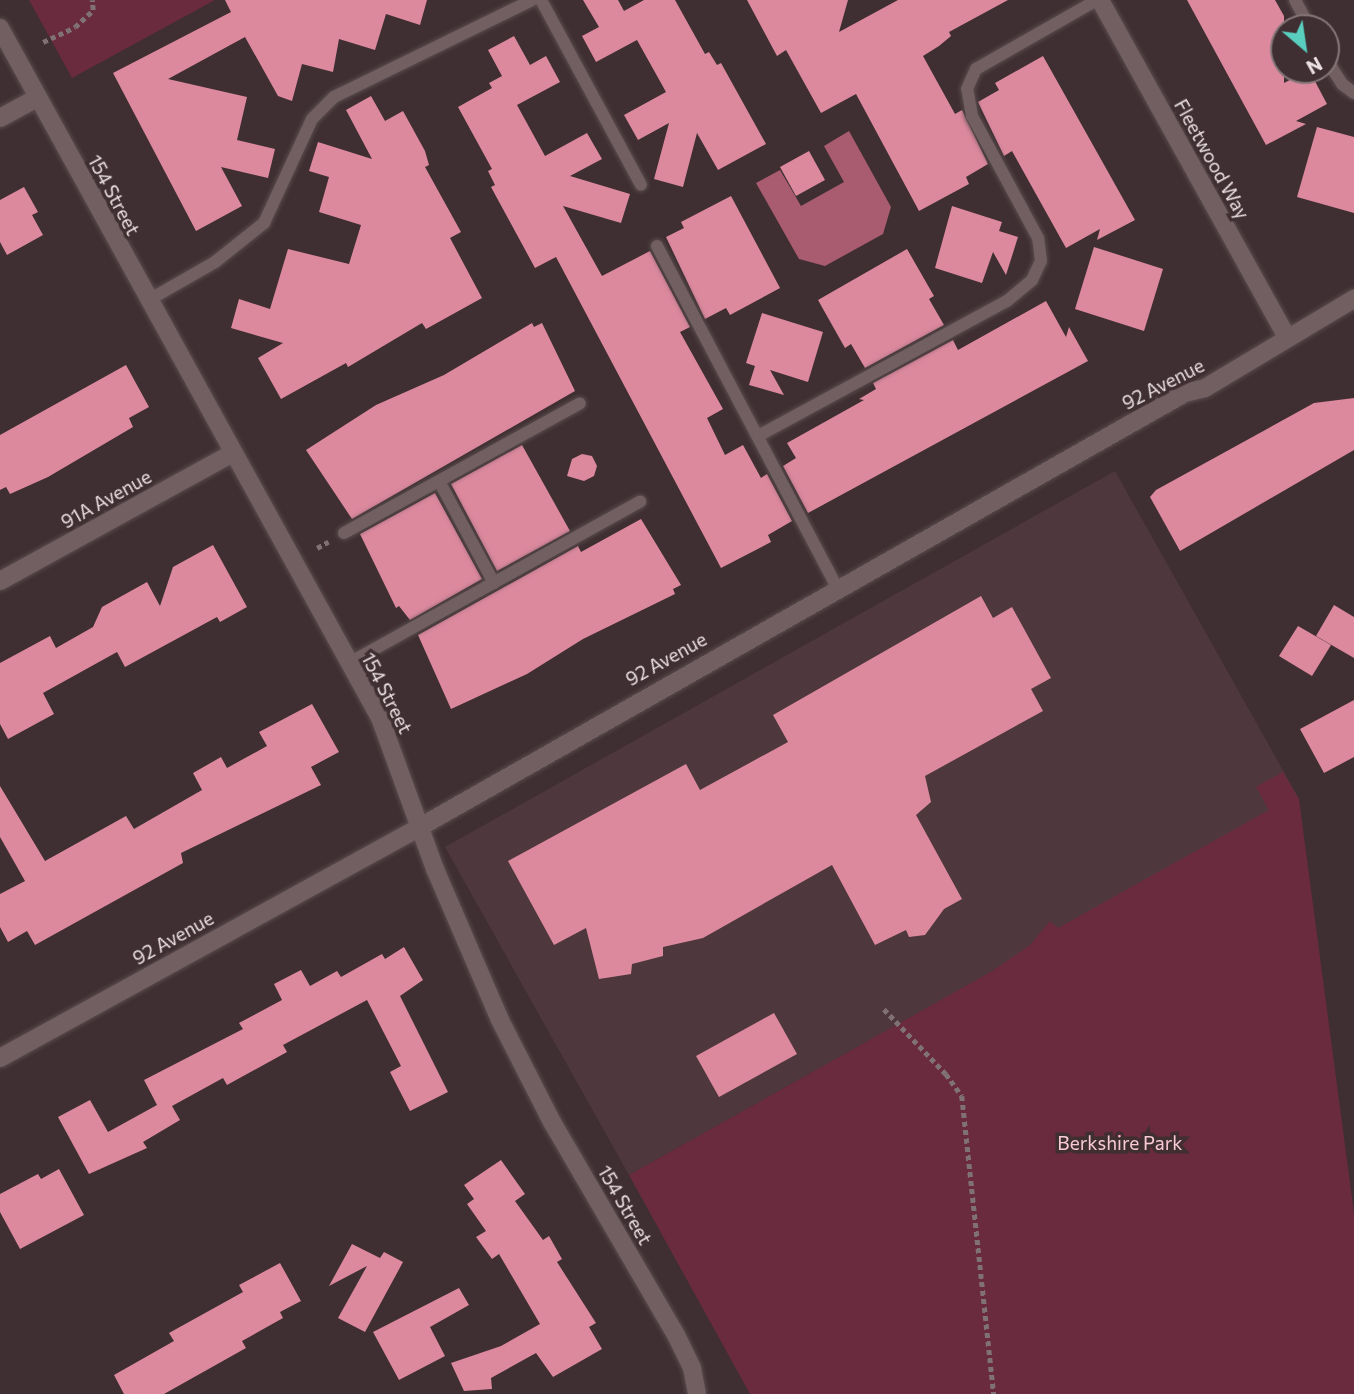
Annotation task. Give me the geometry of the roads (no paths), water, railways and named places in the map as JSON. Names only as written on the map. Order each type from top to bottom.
[{"type":"street","name":"Fleetwood Way","points":[[1099,0],[1287,337]]},
{"type":"street","name":"154 Street","points":[[0,28],[147,301],[385,730],[420,827],[515,1052],[676,1335],[697,1394]]},
{"type":"street","points":[[0,118],[37,97]]},
{"type":"street","name":"92 Avenue","points":[[0,1058],[420,827],[837,587],[1185,393],[1205,388],[1354,299]]},
{"type":"street","name":"91A Avenue","points":[[0,581],[233,453]]},
{"type":"lane","points":[[147,301],[228,253],[264,223],[313,119],[334,97],[531,0]]},
{"type":"lane","points":[[541,0],[641,185]]},
{"type":"lane","points":[[758,436],[1007,301],[1032,280],[1041,261],[1038,238],[972,116],[967,89],[976,69],[1099,0]]},
{"type":"lane","points":[[1340,81],[1354,93]]},
{"type":"lane","points":[[657,246],[837,587]]},
{"type":"lane","points":[[344,533],[580,403]]},
{"type":"lane","points":[[439,481],[494,583]]},
{"type":"lane","points":[[349,663],[640,502]]},
{"type":"park label","name":"Berkshire Park","points":[[1120,1143]]}]
